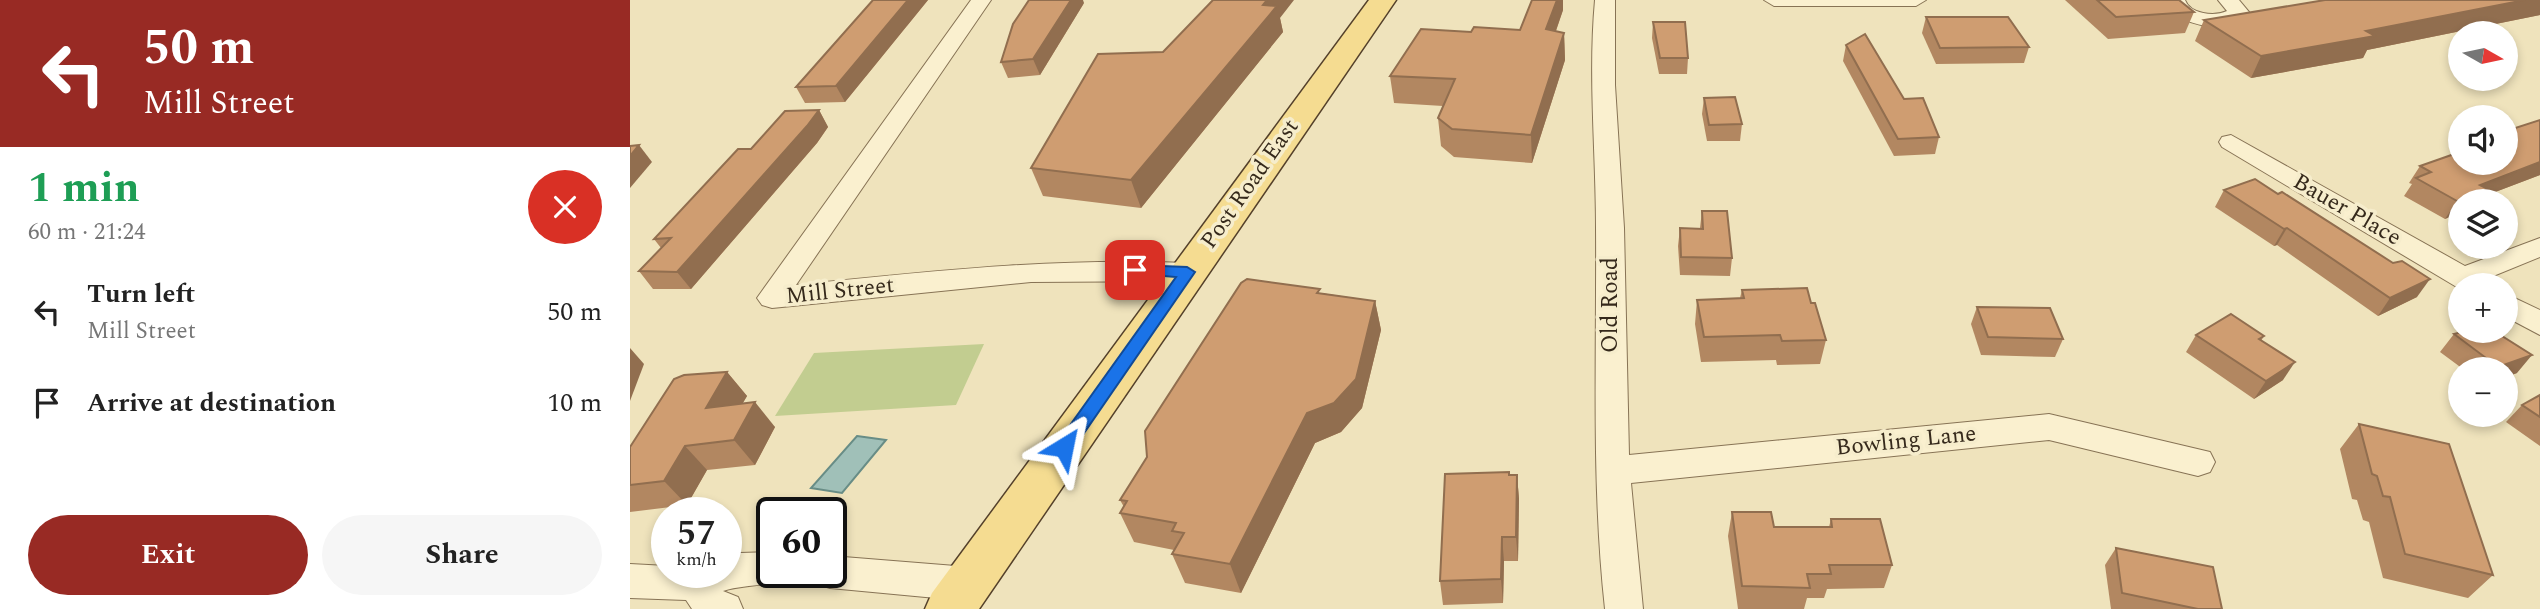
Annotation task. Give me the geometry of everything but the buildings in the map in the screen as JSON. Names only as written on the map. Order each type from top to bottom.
[{"type":"main road","name":"Post Road East","points":[[959,596],[1383,0]]},
{"type":"street","name":"Mill Street","points":[[981,0],[772,298],[991,275],[1094,270],[1187,272]]},
{"type":"street","name":"Old Road","points":[[1605,0],[1602,44],[1609,226],[1612,471],[1617,559],[1624,609]]},
{"type":"street","points":[[1774,0],[1916,0]]},
{"type":"street","points":[[2175,0],[2178,9],[2192,17],[2213,20],[2232,18],[2239,12],[2228,0]]},
{"type":"street","name":"Bauer Place","points":[[2231,142],[2454,273]]},
{"type":"street","name":"Bauer Place","points":[[2487,273],[2540,247]]},
{"type":"street","points":[[2518,311],[2540,324]]},
{"type":"street","name":"Bowling Lane","points":[[1612,471],[2049,427],[2198,462]]},
{"type":"street","points":[[630,581],[711,597],[740,569],[756,568]]},
{"type":"street","points":[[847,575],[959,596]]},
{"type":"green space","points":[[984,344],[956,405],[775,416],[814,353]]},
{"type":"water","points":[[857,436],[886,440],[842,493],[811,488]]},
{"type":"route","points":[[1064,447],[1187,272],[1135,270]]}]
